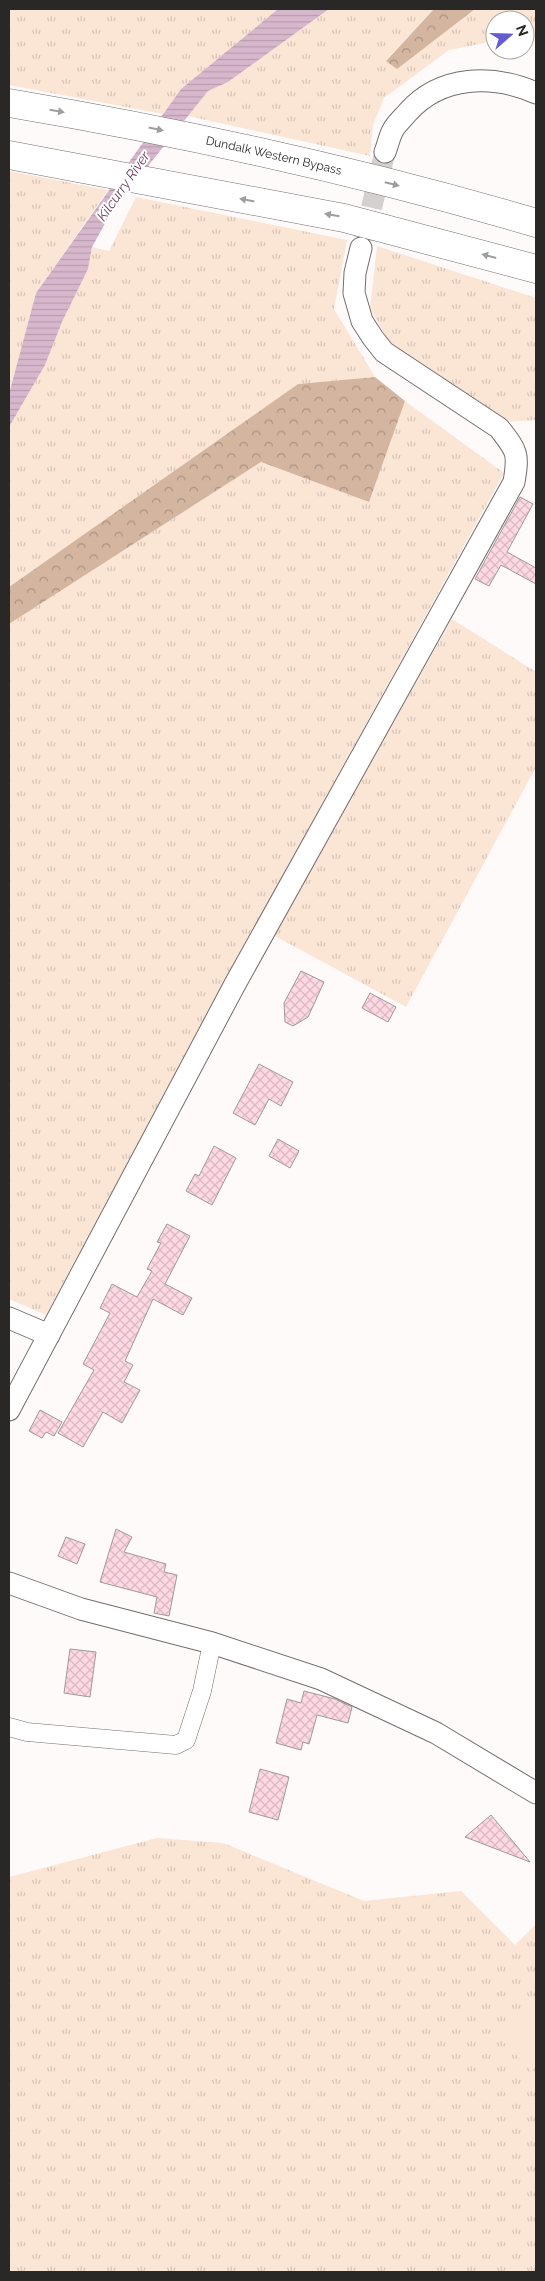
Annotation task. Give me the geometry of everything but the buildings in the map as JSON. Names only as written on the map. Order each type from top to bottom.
[{"type":"highway","name":"Dundalk Western Bypass","points":[[9,103],[122,122],[190,136],[328,168],[536,222]]},
{"type":"highway","points":[[9,154],[344,218],[536,269]]},
{"type":"street","points":[[385,152],[393,129],[411,109],[427,95],[456,83],[483,80],[516,84],[536,93]]},
{"type":"street","points":[[9,1410],[234,986],[514,482],[518,459],[513,446],[499,428],[384,352],[362,321],[354,293],[355,273],[362,248]]},
{"type":"street","points":[[9,1318],[49,1335]]},
{"type":"street","points":[[9,1583],[81,1609],[212,1643],[321,1679],[436,1733],[536,1793]]},
{"type":"street","points":[[9,1727],[27,1732],[176,1745],[186,1740],[202,1691],[212,1643]]},
{"type":"green space","points":[[9,9],[278,9],[181,89],[163,114],[9,85]]},
{"type":"green space","points":[[329,9],[434,9],[386,60],[397,68],[475,9],[536,9],[536,39],[535,10],[485,10],[485,43],[449,50],[384,98],[373,125],[370,156],[188,116],[208,91],[228,82]]},
{"type":"green space","points":[[434,9],[475,9],[397,69],[386,61]]},
{"type":"green space","points":[[9,171],[108,190],[36,293],[9,394]]},
{"type":"green space","points":[[136,197],[347,240],[334,309],[375,377],[298,384],[9,587],[9,427],[45,365],[62,322],[88,269],[92,247],[109,251]]},
{"type":"green space","points":[[377,246],[536,298],[536,420],[504,422],[390,343],[370,309]]},
{"type":"green space","points":[[375,377],[405,401],[369,502],[261,462],[9,624],[9,587],[298,384]]},
{"type":"green space","points":[[405,401],[504,473],[244,946],[46,1315],[9,1299],[9,624],[261,462],[369,502]]},
{"type":"green space","points":[[452,619],[536,672],[536,767],[406,1007],[273,935]]},
{"type":"green space","points":[[157,1838],[223,1843],[364,1901],[461,1891],[515,1945],[536,1924],[536,2272],[9,2272],[9,1877]]},
{"type":"green space","points":[[536,1999],[536,2067],[531,2071],[498,2036]]},
{"type":"water","name":"Kilcurry River","points":[[278,9],[329,9],[228,82],[208,91],[112,211],[92,247],[88,269],[62,322],[45,365],[9,427],[9,394],[36,293],[181,89]]},
{"type":"tunnel","points":[[364,239],[385,152]]}]
